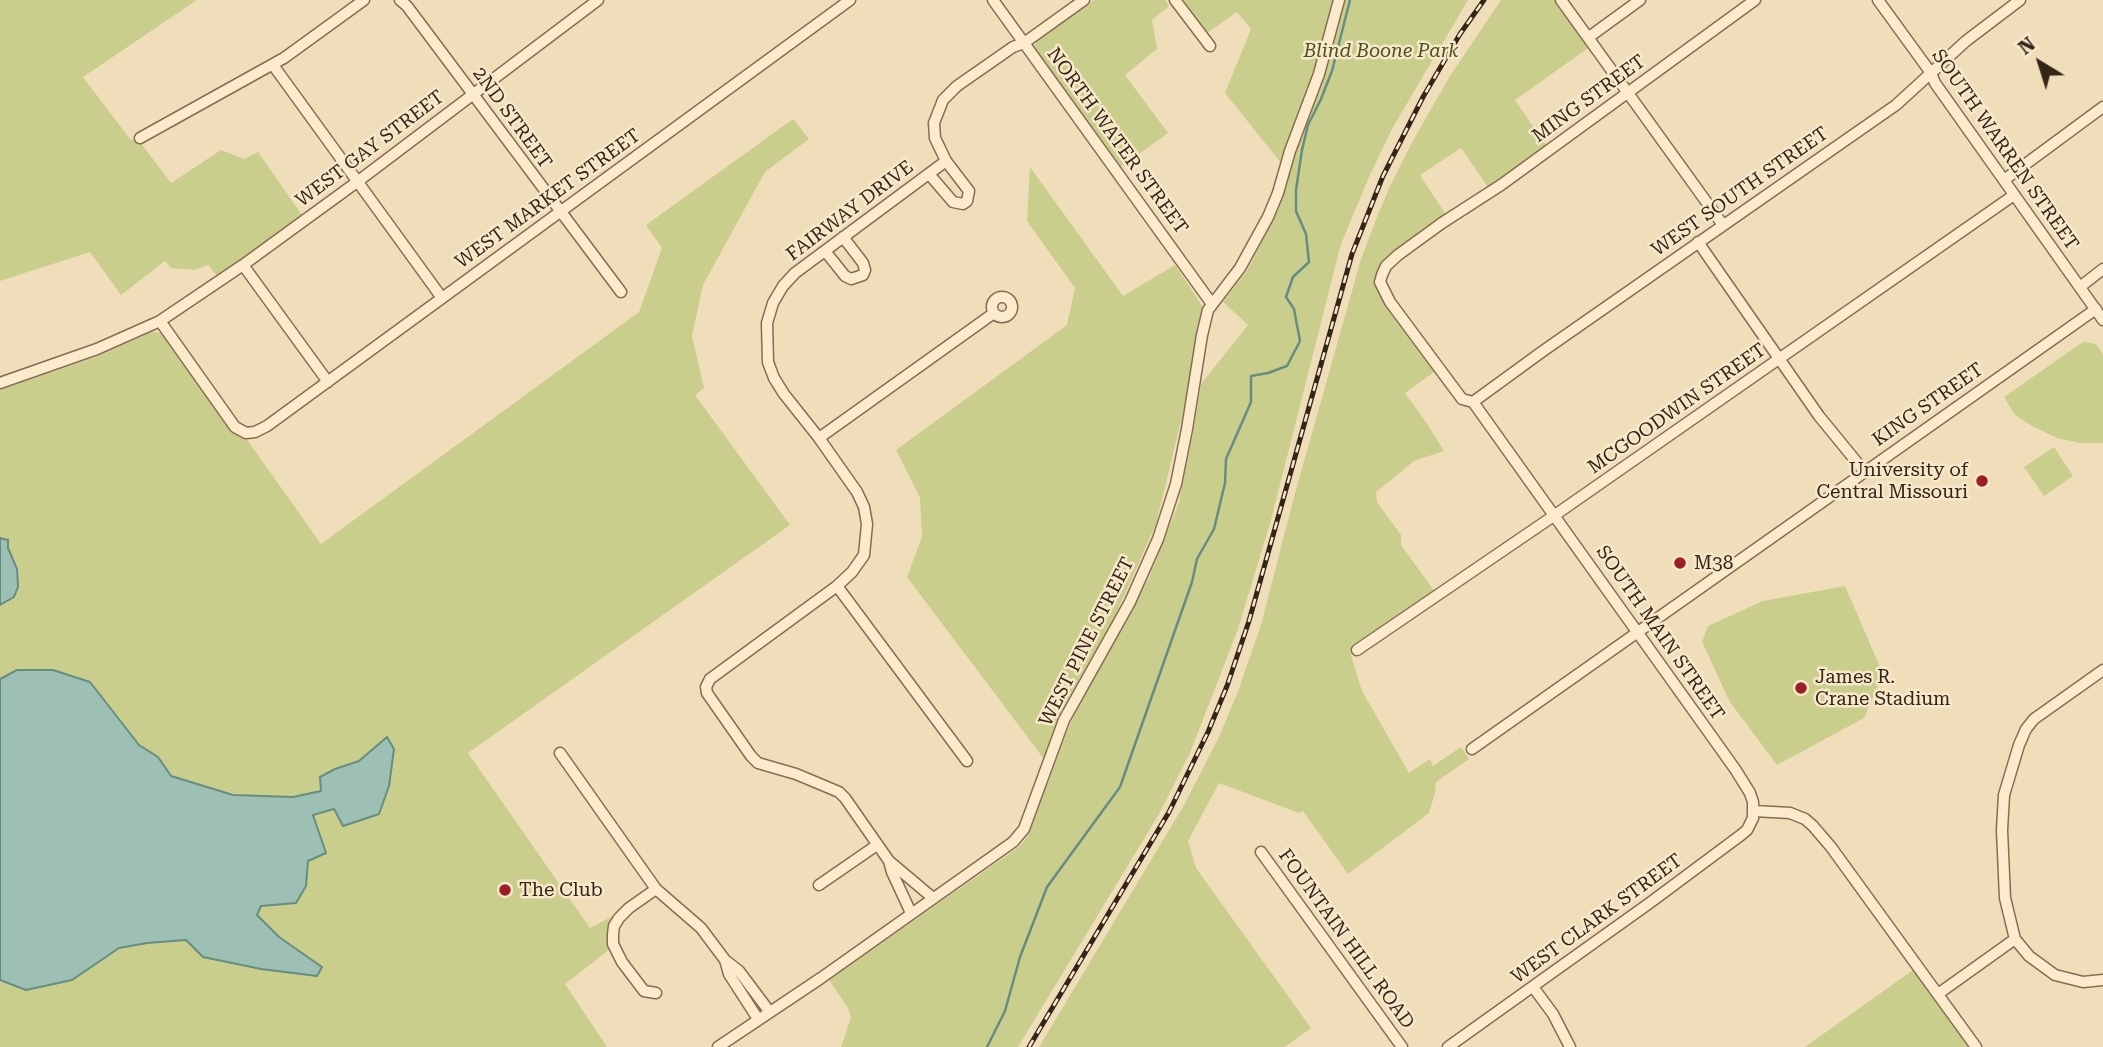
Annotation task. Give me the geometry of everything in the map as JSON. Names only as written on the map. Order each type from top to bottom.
[{"type":"street","points":[[140,138],[273,65],[364,0]]},
{"type":"street","name":"2ND STREET","points":[[400,0],[621,292]]},
{"type":"street","name":"WEST GAY STREET","points":[[0,383],[97,349],[160,321],[357,182],[598,0]]},
{"type":"street","name":"WEST MARKET STREET","points":[[160,321],[235,427],[246,433],[256,432],[850,0]]},
{"type":"street","name":"NORTH WATER STREET","points":[[993,0],[1212,304]]},
{"type":"street","points":[[929,174],[953,202],[958,204],[967,201],[969,191],[946,161],[935,138],[934,122],[943,100],[968,78],[1013,47],[1024,43],[1084,0]]},
{"type":"street","points":[[1175,0],[1210,46]]},
{"type":"street","name":"WEST PINE STREET","points":[[718,1047],[821,978],[1013,842],[1024,829],[1063,720],[1130,602],[1158,539],[1176,484],[1208,310],[1240,268],[1268,217],[1319,74],[1339,0]]},
{"type":"street","points":[[1562,0],[1723,225]]},
{"type":"street","points":[[1589,37],[1640,0]]},
{"type":"street","name":"MING STREET","points":[[1442,223],[1501,185],[1755,0]]},
{"type":"street","name":"SOUTH WARREN STREET","points":[[1878,0],[2103,320]]},
{"type":"street","name":"WEST SOUTH STREET","points":[[1473,402],[1896,104],[1966,41],[2020,0]]},
{"type":"street","points":[[273,65],[442,298]]},
{"type":"street","points":[[2004,180],[2103,107]]},
{"type":"street","name":"FAIRWAY DRIVE","points":[[877,845],[839,792],[796,774],[758,764],[707,693],[706,687],[710,679],[837,586],[852,572],[864,555],[867,524],[864,507],[857,492],[784,394],[768,362],[767,323],[773,303],[795,273],[946,161]]},
{"type":"street","name":"MCGOODWIN STREET","points":[[1357,650],[2014,195]]},
{"type":"street","name":"SOUTH MAIN STREET","points":[[1442,223],[1386,266],[1380,282],[1390,302],[1462,399],[1473,402],[1555,515],[1735,769],[1750,793],[1754,811]]},
{"type":"street","points":[[825,251],[845,276],[851,279],[863,275],[863,263],[843,237]]},
{"type":"street","points":[[1698,242],[1837,440],[1864,471]]},
{"type":"street","points":[[243,265],[328,382]]},
{"type":"street","points":[[2080,287],[2103,269]]},
{"type":"street","name":"KING STREET","points":[[1472,749],[2096,309]]},
{"type":"street","points":[[819,438],[994,313]]},
{"type":"street","points":[[837,586],[967,761]]},
{"type":"street","points":[[2103,670],[2034,719],[2026,729],[2004,795],[2002,830],[2005,898],[2015,939],[2029,956],[2055,975],[2083,982],[2103,980]]},
{"type":"street","points":[[560,752],[656,889],[701,928],[725,960],[739,971],[769,1011]]},
{"type":"street","points":[[1754,811],[1790,813],[1805,819],[1813,826],[1976,1047]]},
{"type":"street","name":"WEST CLARK STREET","points":[[1448,1047],[1741,835],[1751,824],[1754,811]]},
{"type":"street","points":[[820,885],[877,845],[889,861],[933,898]]},
{"type":"street","name":"FOUNTAIN HILL ROAD","points":[[1261,852],[1402,1047]]},
{"type":"street","points":[[889,861],[911,913]]},
{"type":"street","points":[[656,889],[619,918],[613,934],[614,944],[622,962],[644,991],[656,993]]},
{"type":"street","points":[[1938,994],[2015,939]]},
{"type":"street","points":[[725,960],[729,974],[758,1019]]},
{"type":"street","points":[[1534,987],[1553,1014],[1570,1047]]},
{"type":"green space","points":[[0,0],[197,0],[83,77],[130,139],[140,142],[171,183],[221,150],[244,159],[258,152],[302,215],[218,277],[208,265],[194,270],[171,268],[165,261],[121,295],[90,252],[0,281]]},
{"type":"green space","points":[[1094,0],[1165,0],[1169,6],[1152,20],[1157,49],[1125,75],[1168,133],[1121,167],[1034,47],[1040,37]]},
{"type":"green space","points":[[1185,0],[1334,0],[1318,61],[1281,163],[1225,93],[1251,29],[1237,12],[1207,33]]},
{"type":"green space","name":"Blind Boone Park","points":[[1344,0],[1468,0],[1392,129],[1341,244],[1271,520],[1238,629],[1190,753],[1159,814],[1018,1047],[841,1047],[851,1018],[848,1008],[829,980],[1019,847],[1028,836],[1068,729],[1149,578],[1179,502],[1201,384],[1248,325],[1223,302],[1247,271],[1277,212],[1296,144],[1326,64]]},
{"type":"green space","points":[[1501,0],[1557,0],[1591,46],[1515,100],[1548,148],[1488,187],[1461,148],[1420,175],[1446,215],[1377,280],[1379,293],[1437,370],[1405,393],[1444,451],[1414,461],[1376,492],[1377,502],[1401,535],[1401,545],[1435,592],[1357,642],[1350,652],[1362,691],[1409,773],[1430,759],[1433,766],[1461,747],[1469,759],[1436,782],[1429,813],[1348,874],[1303,811],[1299,813],[1219,783],[1188,841],[1196,868],[1311,1028],[1285,1047],[1039,1047],[1184,805],[1218,739],[1261,625],[1361,259],[1377,217],[1414,139],[1450,76]]},
{"type":"green space","points":[[793,119],[809,139],[765,172],[703,285],[692,336],[704,388],[695,395],[790,525],[468,753],[590,928],[615,915],[609,934],[610,949],[565,984],[607,1047],[0,1047],[0,390],[96,357],[152,332],[158,332],[163,335],[232,432],[248,441],[321,544],[639,312],[662,248],[646,225]]},
{"type":"green space","points":[[1030,167],[1123,296],[1175,265],[1203,307],[1183,413],[1156,524],[1116,614],[1060,713],[1044,759],[907,577],[922,537],[920,498],[896,450],[1067,325],[1075,288],[1027,221]]},
{"type":"green space","points":[[2083,342],[2096,344],[2103,354],[2103,443],[2080,443],[2057,438],[2015,415],[2004,397]]},
{"type":"green space","points":[[2054,447],[2073,476],[2044,496],[2024,467]]},
{"type":"green space","name":"James R. Crane Stadium","points":[[1845,586],[1883,674],[1864,718],[1777,765],[1730,702],[1702,642],[1708,626],[1763,601]]},
{"type":"green space","points":[[1913,970],[1968,1047],[1805,1047]]},
{"type":"water","points":[[0,538],[8,540],[8,548],[17,569],[18,587],[14,597],[0,605]]},
{"type":"water","points":[[17,670],[53,670],[90,682],[139,745],[158,757],[171,776],[233,795],[293,797],[321,791],[320,777],[359,761],[387,737],[394,749],[389,786],[379,814],[343,826],[334,809],[313,815],[326,853],[308,861],[306,886],[296,903],[261,906],[257,915],[279,937],[322,967],[317,976],[261,969],[203,957],[186,940],[119,948],[72,980],[26,990],[0,980],[0,679]]},
{"type":"waterway","points":[[987,1047],[1005,1011],[1020,957],[1047,887],[1120,787],[1192,582],[1197,559],[1214,529],[1225,483],[1226,459],[1251,402],[1251,376],[1287,366],[1300,341],[1294,309],[1286,297],[1293,277],[1309,262],[1306,234],[1296,211],[1296,190],[1308,125],[1332,71],[1350,0]]},
{"type":"railway","points":[[1029,1047],[1169,812],[1208,732],[1249,621],[1352,254],[1383,176],[1423,97],[1460,34],[1484,0]]},
{"type":"place","name":"University of Central Missouri","points":[[1982,481]]},
{"type":"place","name":"M38","points":[[1680,563]]},
{"type":"place","name":"James R. Crane Stadium","points":[[1801,688]]},
{"type":"place","name":"The Club","points":[[505,890]]}]
